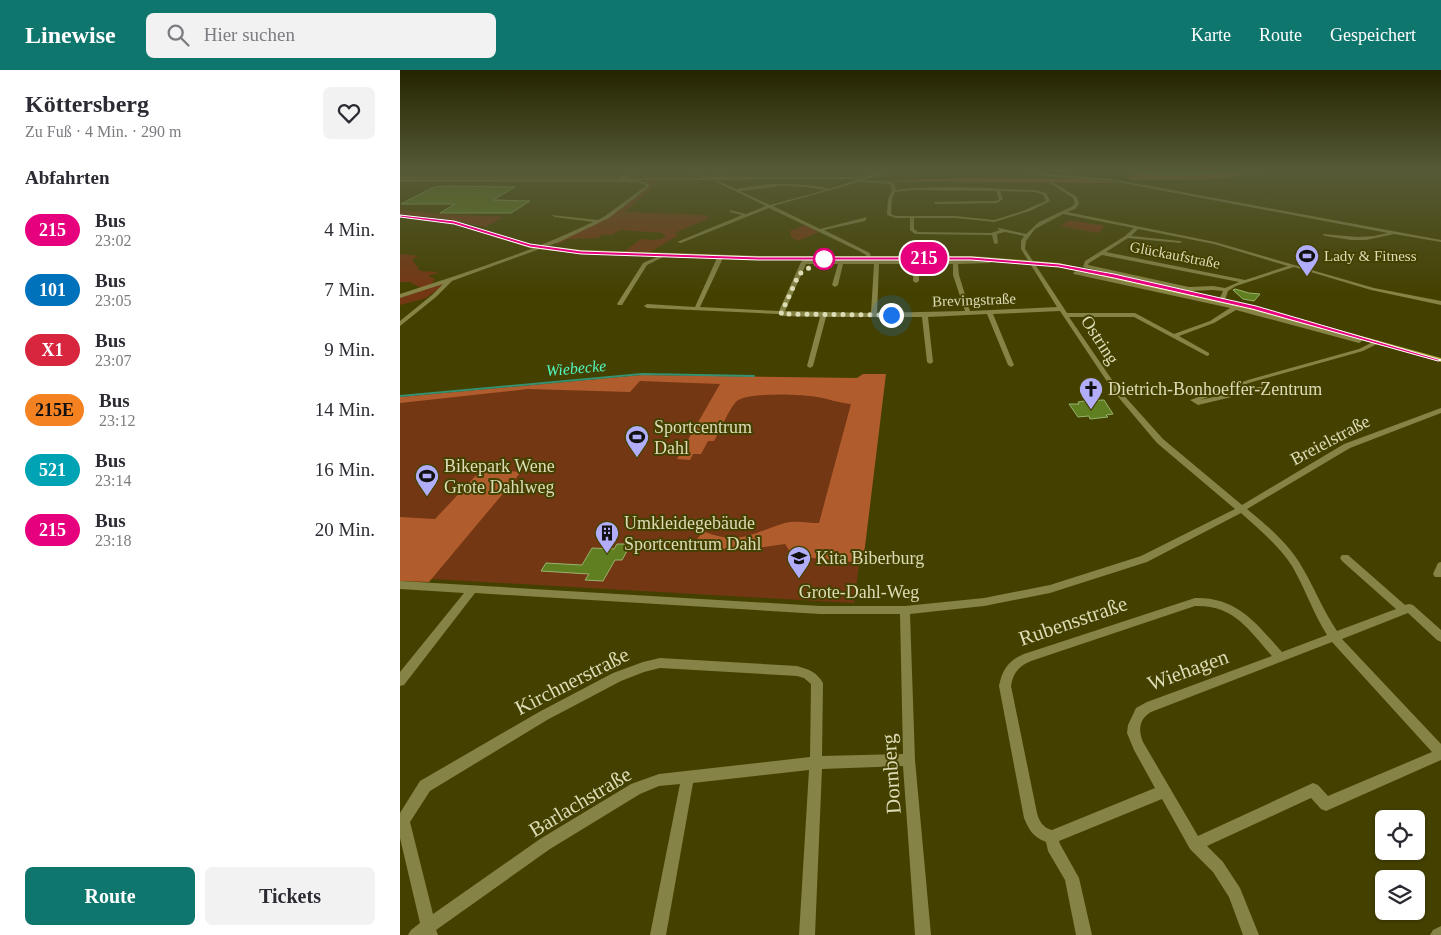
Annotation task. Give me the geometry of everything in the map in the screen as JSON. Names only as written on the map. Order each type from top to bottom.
[{"type":"main road","points":[[400,216],[454,222],[541,248],[581,252],[805,261],[869,258],[963,258],[1031,262],[1101,273],[1222,300],[1440,360]]},
{"type":"street","points":[[400,296],[541,248],[616,211]]},
{"type":"street","points":[[733,211],[746,215]]},
{"type":"street","points":[[679,242],[755,211]]},
{"type":"street","points":[[780,211],[868,254],[869,258]]},
{"type":"street","points":[[889,211],[889,215],[896,217],[980,218],[992,222],[1003,231]]},
{"type":"street","points":[[936,211],[936,218]]},
{"type":"street","points":[[992,222],[1026,211]]},
{"type":"street","points":[[912,217],[912,230],[915,233],[970,234],[1003,231],[1026,235],[1038,226],[1066,211]]},
{"type":"street","points":[[1283,211],[1441,241]]},
{"type":"street","points":[[1063,213],[1221,245],[1373,289],[1441,303]]},
{"type":"street","points":[[554,216],[597,222]]},
{"type":"street","points":[[820,230],[845,224]]},
{"type":"street","points":[[1136,229],[1086,264],[1087,267],[1185,288],[1226,290]]},
{"type":"street","points":[[1325,235],[1367,240],[1394,232]]},
{"type":"street","points":[[994,233],[996,243]]},
{"type":"street","points":[[947,234],[947,242]]},
{"type":"street","points":[[970,234],[971,243]]},
{"type":"street","name":"Ostring","points":[[1026,235],[1023,249],[1105,375],[1136,416],[1160,441],[1240,510]]},
{"type":"street","points":[[1127,237],[1180,242]]},
{"type":"street","name":"Glückaufstraße","points":[[1102,253],[1244,281]]},
{"type":"street","points":[[620,304],[645,264],[663,256]]},
{"type":"street","points":[[697,308],[720,258]]},
{"type":"street","points":[[781,314],[805,261],[988,262]]},
{"type":"street","points":[[835,285],[841,262]]},
{"type":"street","points":[[874,315],[877,262]]},
{"type":"street","points":[[916,262],[916,281]]},
{"type":"street","points":[[955,262],[956,275],[968,313]]},
{"type":"street","points":[[1222,300],[1226,290],[1230,287],[1293,266]]},
{"type":"street","points":[[1076,272],[1236,307],[1359,341]]},
{"type":"street","points":[[400,324],[450,280]]},
{"type":"street","name":"Brevingstraße","points":[[647,306],[823,315],[990,312],[1064,312],[1135,315],[1207,354]]},
{"type":"street","points":[[1174,336],[1212,322],[1236,307]]},
{"type":"street","points":[[990,312],[1011,365]]},
{"type":"street","points":[[926,314],[930,362]]},
{"type":"street","points":[[810,366],[823,315]]},
{"type":"street","points":[[1258,380],[1268,387],[1198,403],[1194,400],[1258,380],[1360,350],[1377,342]]},
{"type":"street","name":"Breielstraße","points":[[1240,510],[1347,446],[1441,410]]},
{"type":"street","points":[[1195,844],[1313,790],[1326,804],[1441,754],[1335,638],[1322,618],[1296,565],[1282,546],[1265,529],[1240,510]]},
{"type":"street","name":"Grote-Dahl-Weg","points":[[400,585],[820,610],[905,610],[992,601],[1081,580],[1160,552],[1240,510]]},
{"type":"street","points":[[1344,558],[1404,610]]},
{"type":"street","points":[[400,681],[473,589]]},
{"type":"street","name":"Rubensstraße","points":[[1052,837],[1039,832],[1033,825],[1030,813],[1005,686],[1007,676],[1014,665],[1028,657],[1195,602],[1206,601],[1224,606],[1237,613],[1280,658]]},
{"type":"street","points":[[1335,638],[1409,608],[1441,637]]},
{"type":"street","name":"Dornberg","points":[[905,610],[909,760],[923,935]]},
{"type":"street","name":"Wiehagen","points":[[1251,935],[1235,892],[1218,867],[1195,844],[1163,792],[1134,739],[1134,725],[1140,712],[1147,708],[1335,638]]},
{"type":"street","name":"Kirchnerstraße","points":[[425,932],[403,820],[425,786],[543,716],[617,677],[660,663],[806,673],[813,677],[817,683],[816,763],[807,935]]},
{"type":"street","name":"Barlachstraße","points":[[425,932],[545,844],[636,788],[659,780],[816,763],[909,760]]},
{"type":"street","points":[[658,935],[688,777]]},
{"type":"street","points":[[1084,935],[1072,878],[1053,846],[1052,837],[1163,792]]},
{"type":"shaded area","points":[[400,211],[412,211],[503,217],[485,227],[447,219],[400,214]]},
{"type":"shaded area","points":[[617,211],[626,211],[706,215],[708,219],[674,233],[679,235],[648,253],[623,252],[641,239],[664,238],[667,236],[662,235],[664,233],[620,230],[612,235],[604,234],[597,238],[569,239],[555,246],[560,241]]},
{"type":"shaded area","points":[[1069,220],[1105,226],[1098,233],[1061,226]]},
{"type":"shaded area","points":[[805,225],[819,232],[798,241],[791,237],[790,231]]},
{"type":"shaded area","points":[[400,254],[419,256],[412,259],[420,271],[439,272],[428,276],[435,279],[431,285],[421,288],[410,282],[400,282]]},
{"type":"shaded area","points":[[442,283],[445,284],[426,298],[400,305],[400,298]]},
{"type":"shaded area","points":[[863,374],[886,374],[863,563],[793,556],[785,544],[743,550],[691,548],[703,531],[736,538],[789,522],[819,523],[851,404],[800,395],[776,394],[743,398],[734,404],[714,441],[708,441],[701,454],[693,454],[690,460],[677,459],[720,384],[640,381],[630,392],[528,389],[400,403],[400,397],[642,375],[857,378]]},
{"type":"shaded area","name":"Sportcentrum Dahl","points":[[642,376],[883,380],[854,603],[431,579],[478,523],[400,519],[400,397]]},
{"type":"shaded area","points":[[482,469],[521,472],[429,582],[400,581],[400,517],[435,519]]},
{"type":"building","points":[[443,211],[514,211],[511,213],[440,213]]},
{"type":"building","points":[[1233,290],[1260,294],[1254,301],[1243,299]]},
{"type":"building","name":"Dietrich-Bonhoeffer-Zentrum","points":[[1104,400],[1113,414],[1106,415],[1108,417],[1090,419],[1089,416],[1078,417],[1069,404],[1079,404],[1078,402],[1084,401]]},
{"type":"building","points":[[617,544],[631,544],[622,560],[615,560],[603,581],[585,580],[589,574],[541,571],[546,563],[582,565],[592,548],[614,549]]},
{"type":"waterway","name":"Wiebecke","points":[[400,396],[642,374],[754,376]]},
{"type":"bus line","name":"215","points":[[400,216],[454,222],[530,246],[581,252],[758,258],[971,258],[1031,262],[1084,270],[1215,298],[1441,360]]},
{"type":"place","name":"Lady & Fitness","points":[[1307,277]]},
{"type":"place","name":"Dietrich-Bonhoeffer-Zentrum","points":[[1091,410]]},
{"type":"place","name":"Sportcentrum Dahl","points":[[637,458]]},
{"type":"place","name":"Bikepark Wene Grote Dahlweg","points":[[427,497]]},
{"type":"place","name":"Umkleidegebäude Sportcentrum Dahl","points":[[607,554]]},
{"type":"place","name":"Kita Biberburg","points":[[799,579]]},
{"type":"route","points":[[824,259],[799,274],[781,314],[891,315]]}]
